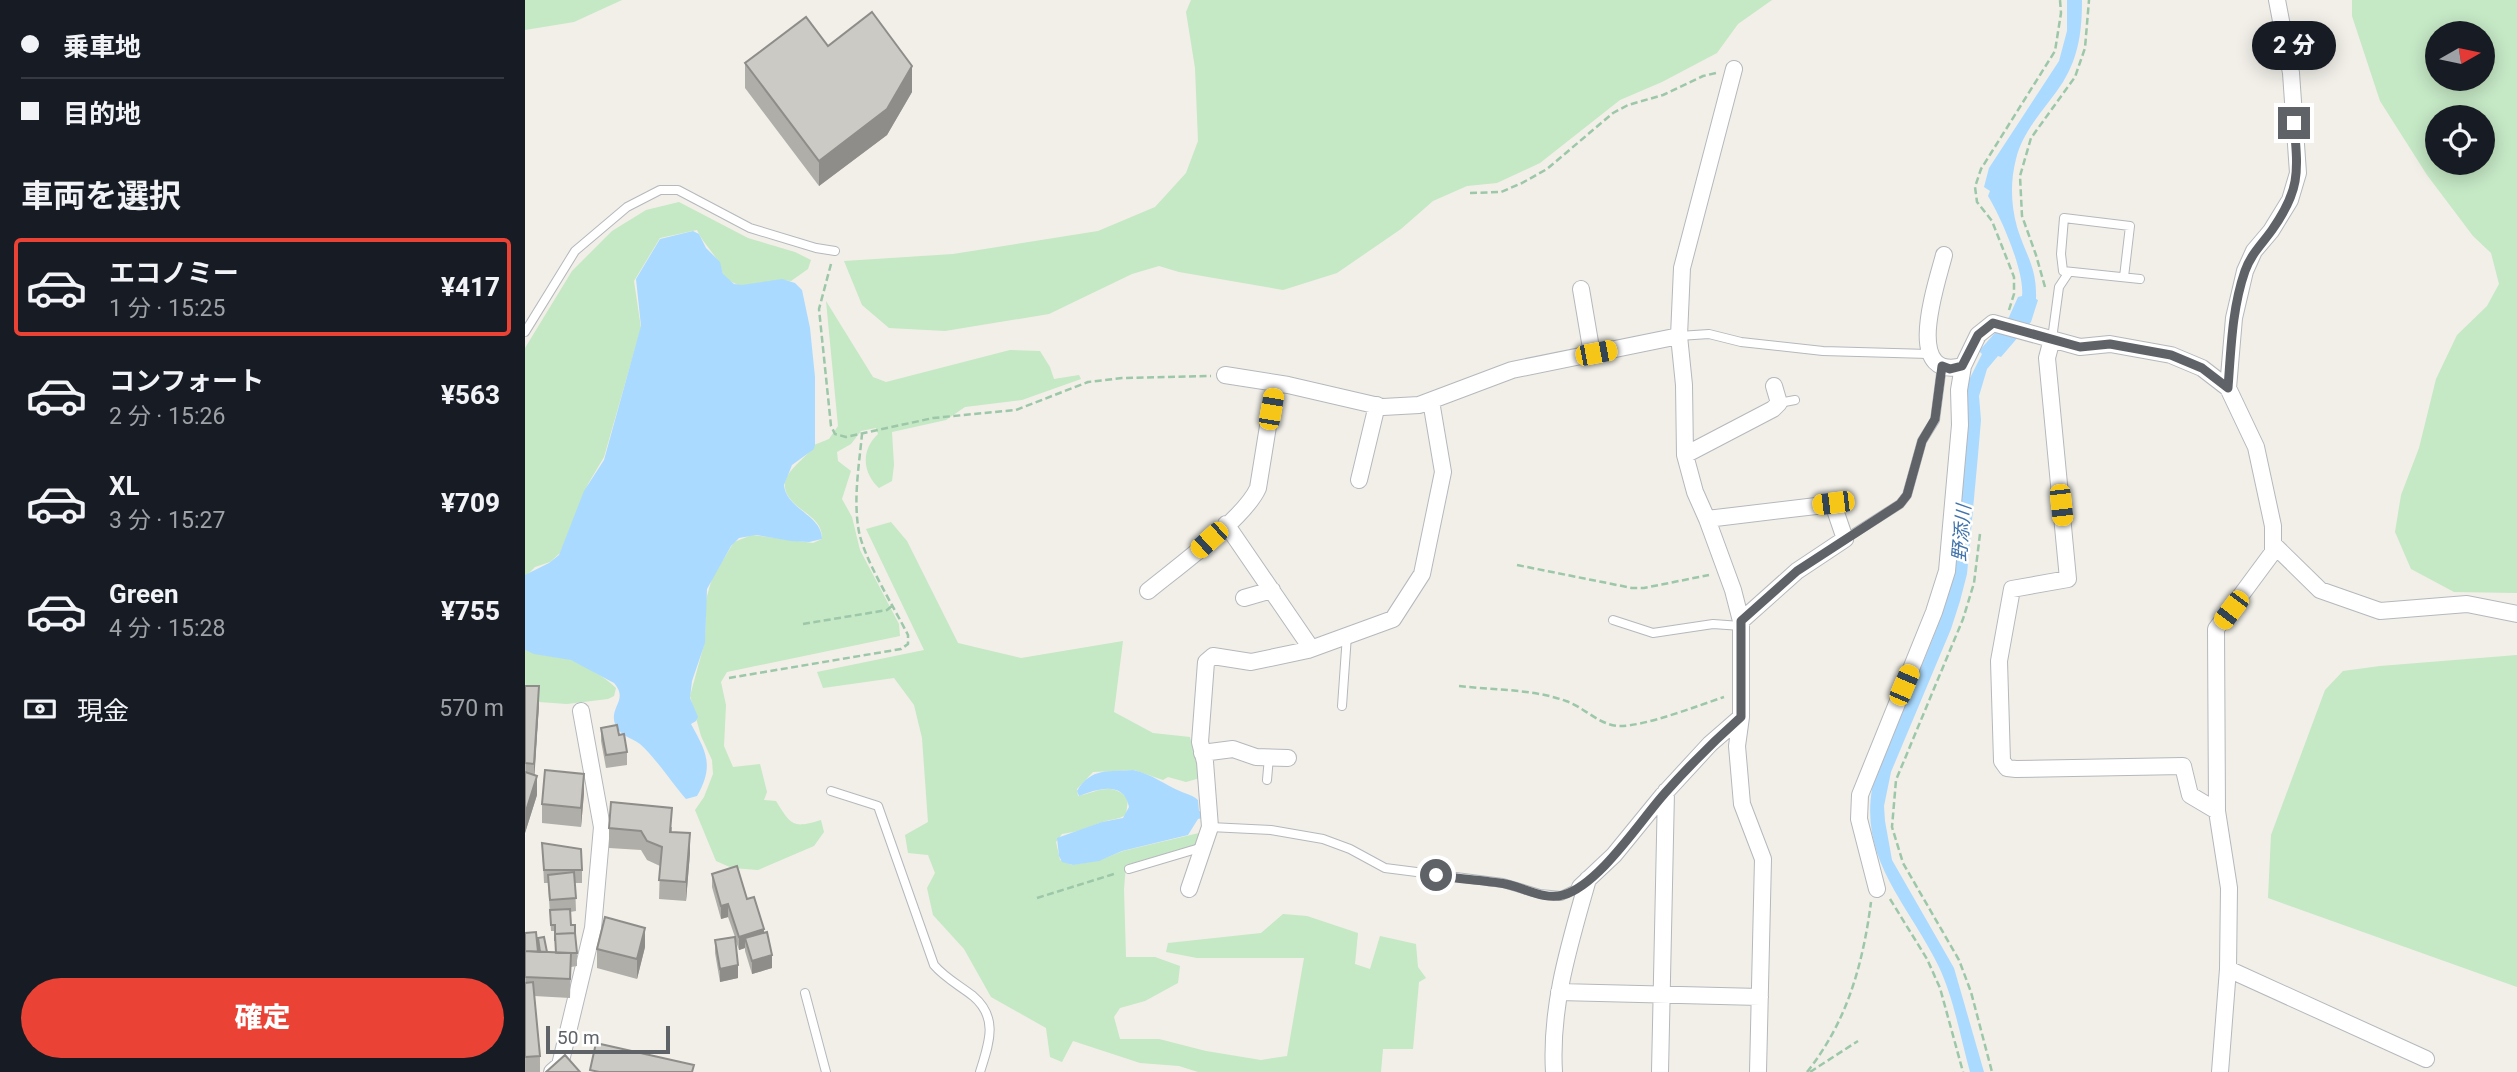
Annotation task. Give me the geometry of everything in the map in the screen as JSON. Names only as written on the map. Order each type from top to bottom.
[{"type":"street","points":[[2228,388],[2234,318],[2245,271],[2254,251],[2271,232],[2290,200],[2298,173],[2291,73],[2277,0]]},
{"type":"street","points":[[1734,69],[1682,268],[1679,337],[1684,384],[1685,455],[1695,492],[1726,572],[1741,624],[1741,717],[1737,746],[1742,804],[1763,859],[1758,1072]]},
{"type":"street","points":[[1944,255],[1926,336],[1929,354],[1937,364],[1950,369],[1962,366]]},
{"type":"street","points":[[1581,289],[1592,354]]},
{"type":"street","points":[[1877,889],[1859,819],[1860,795],[1934,612],[1947,571],[1961,425],[1959,390],[1962,366],[1978,335],[1993,323],[1998,323],[2080,347],[2110,344],[2171,355],[2202,368],[2228,388],[2256,447],[2273,526],[2273,552],[2216,629],[2217,810],[2229,888],[2228,969],[2220,1072]]},
{"type":"street","points":[[1225,375],[1377,405],[1419,405],[1512,370],[1679,337]]},
{"type":"street","points":[[2052,339],[2047,358],[2068,579],[2012,589],[1999,661],[2003,761],[2007,768],[2016,769],[2183,766],[2190,795],[2217,810]]},
{"type":"street","points":[[1149,590],[1252,501],[1258,488],[1275,383]]},
{"type":"street","points":[[1685,455],[1787,402],[1774,386]]},
{"type":"street","points":[[1189,889],[1210,827],[1200,742],[1206,662],[1213,656],[1251,662],[1311,648],[1393,619],[1422,574],[1443,472],[1431,401]]},
{"type":"street","points":[[1359,480],[1377,405]]},
{"type":"street","points":[[1707,519],[1833,503],[1845,539],[1797,571],[1741,624]]},
{"type":"street","points":[[1226,524],[1311,648]]},
{"type":"street","points":[[2273,544],[2320,590],[2380,611],[2467,604],[2517,614]]},
{"type":"street","points":[[1244,598],[1272,590]]},
{"type":"street","points":[[552,1072],[560,1065],[593,928],[602,827],[581,711]]},
{"type":"street","points":[[1554,1072],[1554,1025],[1560,978],[1584,883],[1614,855],[1666,791],[1710,744],[1741,717]]},
{"type":"street","points":[[1202,753],[1233,749],[1256,757],[1288,758]]},
{"type":"street","points":[[1660,1072],[1666,791]]},
{"type":"street","points":[[2228,969],[2426,1059]]},
{"type":"street","points":[[1559,992],[1760,997]]},
{"type":"lane","points":[[525,332],[575,251],[627,208],[660,190],[678,190],[750,228],[835,251]]},
{"type":"lane","points":[[2124,277],[2130,226],[2064,218],[2061,254],[2063,271],[2140,279]]},
{"type":"lane","points":[[2052,339],[2059,286],[2069,272]]},
{"type":"lane","points":[[1679,337],[1709,334],[1741,342],[1823,351],[1929,354]]},
{"type":"lane","points":[[1845,539],[1900,504],[1907,495],[1922,441],[1935,419],[1942,366]]},
{"type":"lane","points":[[1613,620],[1653,634],[1713,624],[1741,624]]},
{"type":"lane","points":[[1342,706],[1347,635]]},
{"type":"lane","points":[[1267,780],[1269,757]]},
{"type":"lane","points":[[831,791],[878,806],[934,965],[944,976],[973,996],[988,1013],[990,1030],[980,1072]]},
{"type":"lane","points":[[1210,827],[1272,830],[1323,839],[1350,849],[1385,868],[1503,883],[1540,894],[1561,896],[1584,883]]},
{"type":"lane","points":[[1129,869],[1203,847]]},
{"type":"lane","points":[[806,993],[826,1072]]},
{"type":"path","points":[[1998,323],[2009,312],[2014,294],[2014,277],[1992,221],[1977,202],[1975,187],[1981,169],[2055,51],[2061,13],[2060,0]]},
{"type":"path","points":[[2045,294],[2046,283],[2022,216],[2020,176],[2031,138],[2075,77],[2085,48],[2089,0]]},
{"type":"path","points":[[1470,193],[1501,192],[1548,169],[1613,113],[1628,104],[1663,95],[1703,76],[1734,69]]},
{"type":"path","points":[[835,251],[819,309],[831,426],[835,434],[846,437],[933,418],[1016,410],[1088,382],[1122,378],[1225,375]]},
{"type":"path","points":[[729,678],[901,649],[908,644],[908,635],[865,551],[860,535],[857,496],[862,434]]},
{"type":"path","points":[[1980,534],[1974,583],[1963,619],[1896,780],[1892,827],[1903,863],[1959,960],[1971,992],[1992,1072]]},
{"type":"path","points":[[1517,565],[1632,588],[1726,572]]},
{"type":"path","points":[[803,624],[887,610],[893,606]]},
{"type":"path","points":[[1459,686],[1538,693],[1568,701],[1617,726],[1741,694]]},
{"type":"path","points":[[1037,898],[1129,869]]},
{"type":"path","points":[[1809,1072],[1854,986],[1865,950],[1871,902],[1877,889],[1889,898],[1927,959],[1940,988],[1963,1072]]},
{"type":"path","points":[[1809,1072],[1858,1041]]},
{"type":"green space","points":[[525,0],[622,0],[574,22],[525,30]]},
{"type":"green space","points":[[1191,0],[1772,0],[1738,24],[1717,53],[1662,82],[1620,100],[1540,163],[1497,183],[1467,186],[1433,201],[1401,229],[1337,273],[1283,290],[1159,266],[1132,274],[1049,314],[945,331],[889,328],[862,305],[844,261],[953,254],[1098,231],[1155,207],[1186,173],[1198,141],[1195,68],[1186,12]]},
{"type":"green space","points":[[2352,0],[2517,0],[2517,593],[2454,592],[2411,569],[2395,532],[2401,495],[2419,448],[2436,379],[2457,335],[2487,306],[2499,284],[2491,253],[2473,236],[2427,175],[2495,175],[2495,105],[2425,105],[2425,172],[2380,101],[2352,16]]},
{"type":"green space","points":[[679,202],[748,238],[795,252],[811,260],[808,269],[791,281],[740,286],[724,278],[716,258],[697,230],[660,238],[634,281],[641,328],[604,457],[588,484],[560,553],[550,562],[535,567],[525,577],[525,348],[572,271],[612,231],[646,210]]},
{"type":"green space","points":[[826,301],[873,377],[886,382],[1010,350],[1040,351],[1054,379],[1079,375],[1081,379],[1022,400],[965,407],[946,420],[892,432],[892,481],[879,488],[869,475],[866,461],[872,440],[878,434],[876,428],[861,431],[851,444],[837,452],[838,461],[851,471],[842,499],[852,517],[860,550],[899,624],[900,636],[727,672],[721,682],[726,705],[724,746],[733,767],[760,764],[767,792],[764,800],[776,801],[793,823],[804,824],[821,820],[824,832],[814,846],[758,870],[732,868],[716,861],[695,810],[704,797],[713,774],[712,760],[701,736],[690,696],[705,641],[706,600],[712,578],[734,542],[752,535],[813,543],[822,539],[819,525],[788,496],[785,481],[814,445],[829,439],[838,426]]},
{"type":"green space","points":[[891,522],[907,541],[958,643],[1021,658],[1123,641],[1114,712],[1153,733],[1190,737],[1200,778],[1186,782],[1168,777],[1163,780],[1134,770],[1093,772],[1077,789],[1078,796],[1104,789],[1116,790],[1128,799],[1126,815],[1062,834],[1056,842],[1060,860],[1072,865],[1199,833],[1198,844],[1126,865],[1126,957],[1155,957],[1180,966],[1178,983],[1145,1001],[1120,1008],[1114,1017],[1120,1039],[1159,1039],[1206,1051],[1261,1060],[1287,1056],[1304,958],[1197,958],[1166,952],[1168,943],[1261,933],[1283,914],[1307,916],[1358,933],[1355,964],[1370,969],[1380,936],[1416,944],[1418,967],[1426,978],[1419,982],[1413,1049],[1383,1049],[1381,1072],[1198,1072],[1179,1066],[1140,1063],[1073,1041],[1062,1062],[1050,1057],[1046,1028],[991,997],[964,949],[933,915],[927,888],[935,873],[928,855],[908,853],[905,835],[928,822],[922,738],[914,705],[894,678],[823,688],[817,672],[924,650],[866,529]]},
{"type":"green space","points":[[525,650],[558,656],[581,664],[616,688],[614,696],[567,704],[525,701]]},
{"type":"green space","points":[[2517,655],[2517,987],[2268,898],[2271,835],[2325,690],[2343,671]]},
{"type":"water","name":"野添川","points":[[2067,0],[2082,0],[2076,53],[2063,82],[2024,138],[2013,176],[2012,202],[2015,219],[2033,270],[2038,300],[2031,322],[1987,369],[1979,396],[1981,420],[1967,574],[1951,629],[1891,772],[1884,806],[1892,860],[1954,968],[1984,1072],[1970,1072],[1944,978],[1880,861],[1870,815],[1872,789],[1879,764],[1929,648],[1954,569],[1968,423],[1969,380],[1982,354],[1979,351],[2009,317],[2018,297],[2022,296],[2020,273],[2011,245],[1988,196],[1990,191],[1984,187],[1989,168],[2059,61],[2067,31]]},
{"type":"water","points":[[693,231],[699,234],[706,248],[720,262],[723,274],[734,284],[782,279],[795,283],[802,290],[810,328],[815,377],[815,445],[814,449],[792,465],[784,485],[791,500],[816,524],[822,539],[809,542],[791,541],[756,535],[739,538],[731,546],[707,589],[705,643],[692,681],[690,698],[698,717],[691,724],[701,743],[707,768],[697,796],[686,799],[645,749],[617,728],[614,713],[620,694],[614,683],[571,660],[525,650],[525,575],[559,555],[584,491],[604,460],[641,326],[636,279],[660,239]]},
{"type":"water","points":[[1133,770],[1194,797],[1198,800],[1199,811],[1212,816],[1198,819],[1188,835],[1122,851],[1099,861],[1073,865],[1062,862],[1057,838],[1102,822],[1123,818],[1129,807],[1126,798],[1116,790],[1101,789],[1079,796],[1077,791],[1082,783],[1101,772]]},
{"type":"building","points":[[872,12],[912,66],[887,109],[819,161],[745,63],[806,17],[828,46]]},
{"type":"building","points":[[525,686],[539,686],[534,764],[525,763]]},
{"type":"building","points":[[617,725],[619,735],[624,734],[627,752],[606,755],[601,728]]},
{"type":"building","points":[[545,770],[584,774],[581,808],[542,804]]},
{"type":"building","points":[[525,772],[537,776],[525,814]]},
{"type":"building","points":[[611,802],[672,808],[670,832],[690,833],[686,882],[659,880],[662,847],[647,841],[641,831],[609,828]]},
{"type":"building","points":[[542,843],[581,849],[582,870],[544,870]]},
{"type":"building","points":[[737,866],[747,899],[754,897],[764,929],[739,937],[728,904],[721,906],[712,874]]},
{"type":"building","points":[[574,872],[576,898],[550,900],[548,875]]},
{"type":"building","points":[[570,909],[571,925],[575,925],[575,933],[555,934],[550,910]]},
{"type":"building","points":[[605,917],[645,928],[637,959],[597,949]]},
{"type":"building","points":[[536,932],[538,952],[525,951],[525,933]]},
{"type":"building","points":[[767,932],[772,955],[752,961],[745,938]]},
{"type":"building","points":[[575,933],[577,953],[556,953],[555,934]]},
{"type":"building","points":[[544,937],[547,952],[540,952],[538,938]]},
{"type":"building","points":[[735,937],[738,965],[720,969],[715,940]]},
{"type":"building","points":[[525,951],[571,953],[570,979],[525,977]]},
{"type":"building","points":[[533,982],[540,1056],[525,1057],[525,983]]},
{"type":"building","points":[[596,1043],[694,1065],[692,1072],[590,1070]]},
{"type":"building","points":[[565,1055],[580,1072],[546,1072]]},
{"type":"route","points":[[1436,875],[1503,883],[1540,894],[1561,896],[1580,887],[1614,855],[1663,795],[1710,744],[1741,717],[1741,621],[1797,571],[1900,504],[1907,495],[1922,441],[1935,419],[1942,366],[1950,369],[1962,366],[1978,335],[1993,323],[2080,347],[2110,344],[2171,355],[2202,368],[2228,388],[2234,318],[2245,271],[2254,251],[2271,232],[2290,200],[2298,173],[2294,123]]}]
